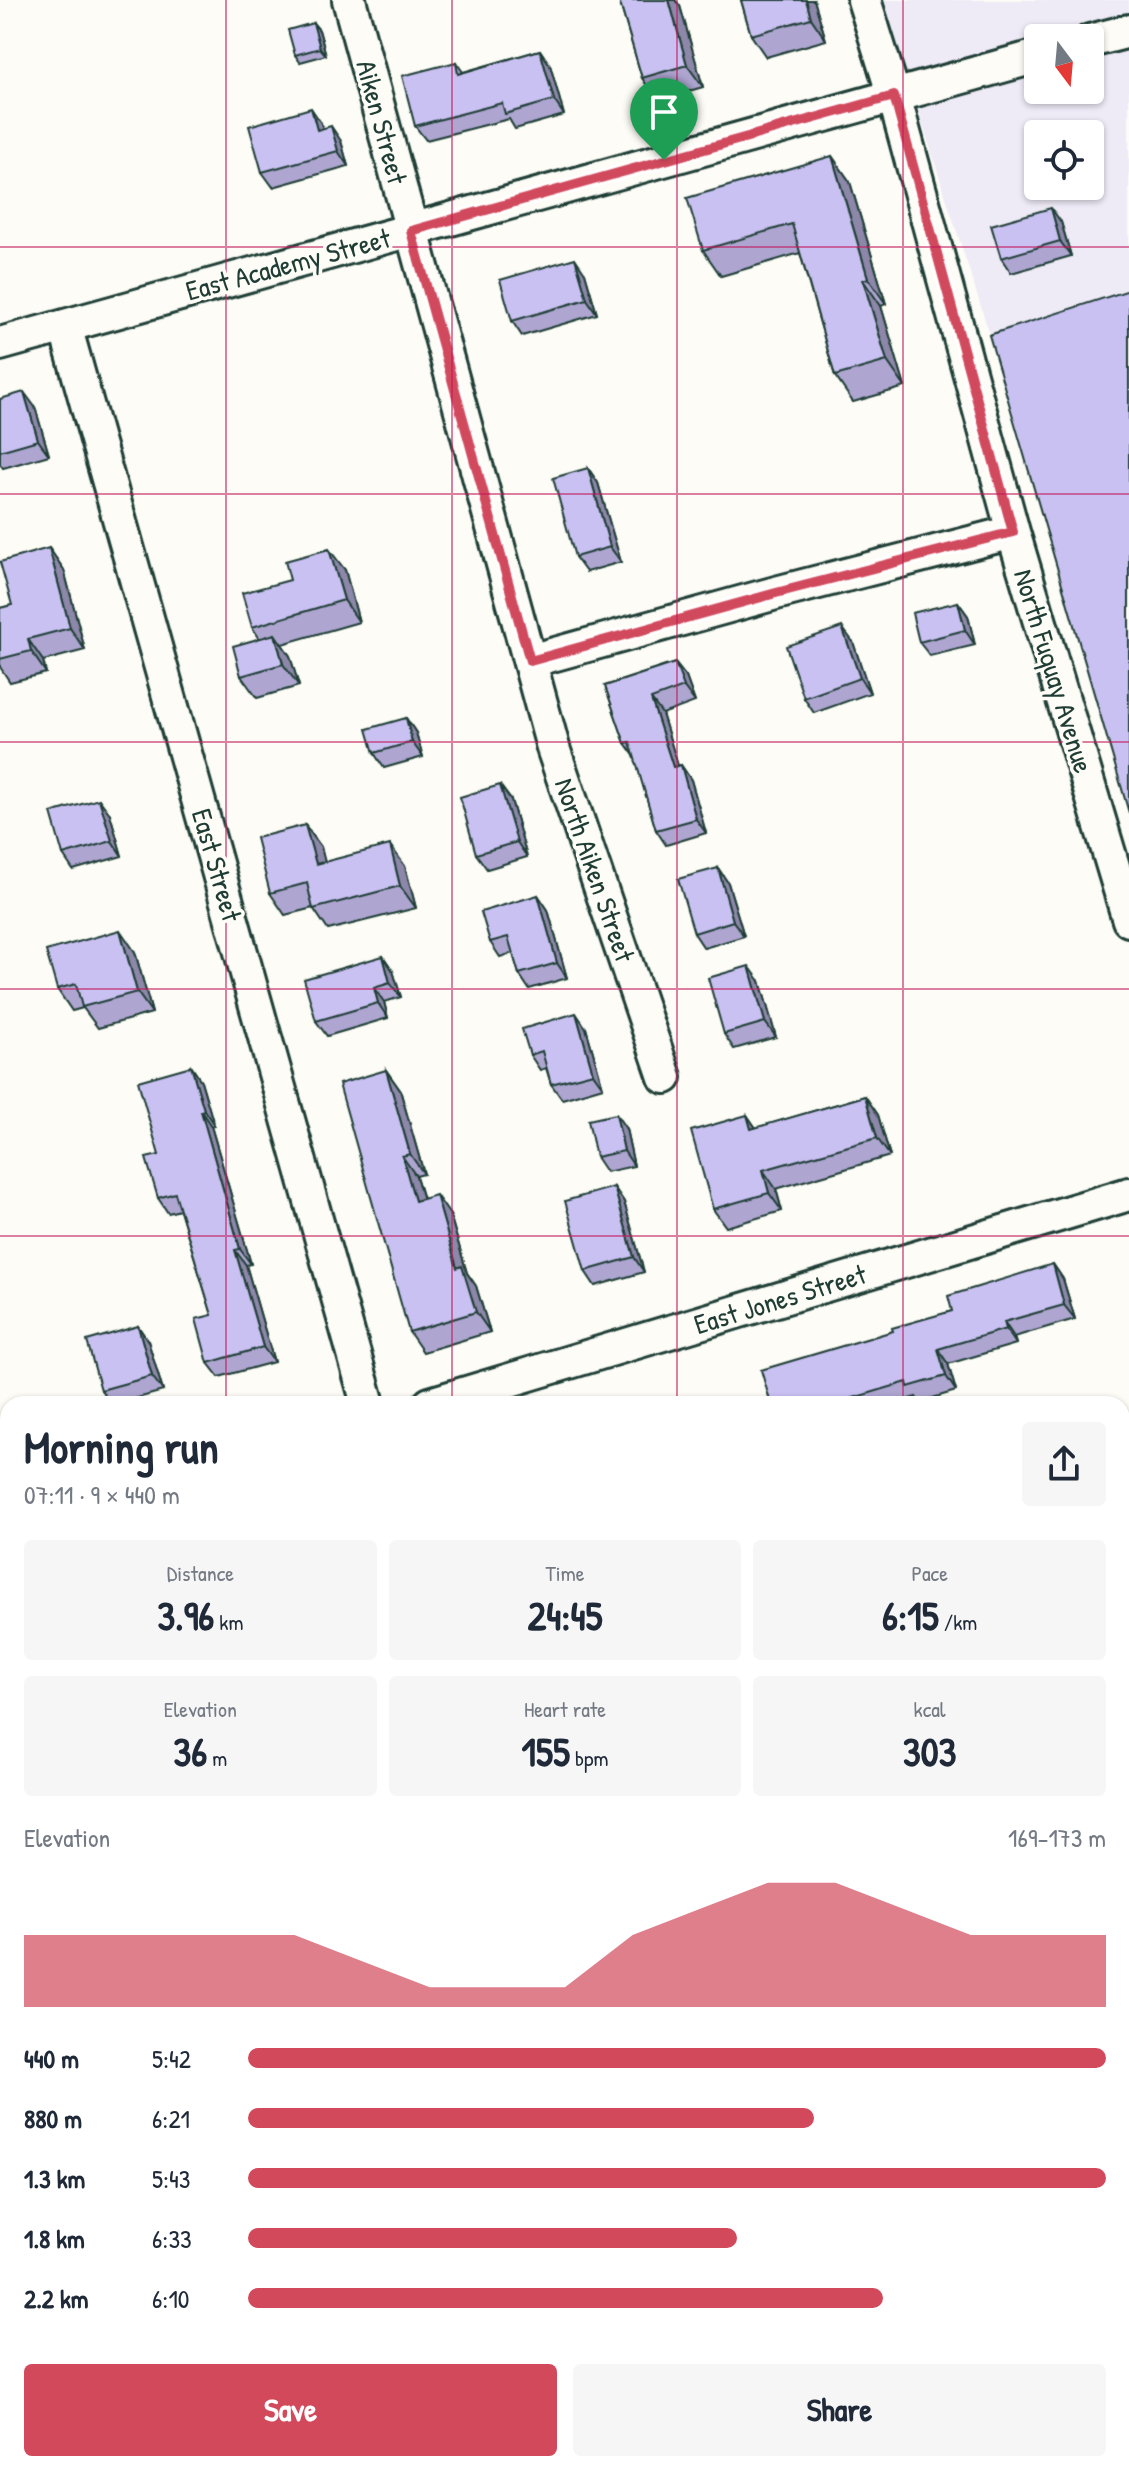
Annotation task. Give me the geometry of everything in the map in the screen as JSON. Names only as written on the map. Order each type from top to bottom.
[{"type":"street","name":"Aiken Street","points":[[349,0],[530,661]]},
{"type":"street","name":"North Fuquay Avenue","points":[[864,0],[894,96],[1013,532],[1129,920]]},
{"type":"street","points":[[1104,37],[1129,31]]},
{"type":"street","name":"East Academy Street","points":[[0,344],[1024,60]]},
{"type":"street","name":"East Street","points":[[65,326],[366,1396]]},
{"type":"street","points":[[530,661],[1013,532]]},
{"type":"street","name":"North Aiken Street","points":[[530,661],[554,751],[665,1077]]},
{"type":"street","name":"East Jones Street","points":[[457,1396],[1129,1194]]},
{"type":"shaded area","points":[[883,0],[1129,0],[1129,805],[995,351]]},
{"type":"building","points":[[619,0],[669,0],[687,65],[642,78]]},
{"type":"building","points":[[741,0],[806,0],[811,18],[751,35]]},
{"type":"building","points":[[313,23],[320,48],[295,55],[288,30]]},
{"type":"building","points":[[540,50],[554,100],[505,114],[502,103],[415,126],[402,76],[456,62],[458,74]]},
{"type":"building","points":[[311,108],[317,130],[331,126],[338,151],[262,172],[249,126]]},
{"type":"building","points":[[832,156],[868,278],[863,280],[887,361],[835,376],[792,224],[703,250],[687,198]]},
{"type":"building","points":[[1051,208],[1060,241],[1001,258],[991,225]]},
{"type":"building","points":[[575,258],[587,299],[512,321],[500,280]]},
{"type":"building","points":[[1129,290],[1129,813],[989,335]]},
{"type":"building","points":[[24,392],[38,440],[0,451],[0,399]]},
{"type":"building","points":[[588,468],[610,547],[575,557],[553,478]]},
{"type":"building","points":[[49,548],[70,628],[28,639],[31,651],[0,659],[0,608],[12,605],[0,562]]},
{"type":"building","points":[[329,549],[344,600],[252,627],[242,593],[290,580],[285,561]]},
{"type":"building","points":[[958,602],[965,630],[919,642],[912,613]]},
{"type":"building","points":[[842,627],[860,678],[804,698],[786,646]]},
{"type":"building","points":[[275,634],[283,664],[241,676],[233,646]]},
{"type":"building","points":[[675,663],[684,687],[651,699],[673,767],[681,765],[696,819],[656,830],[630,742],[625,743],[605,686]]},
{"type":"building","points":[[406,718],[412,742],[374,753],[367,729]]},
{"type":"building","points":[[500,785],[517,842],[476,854],[460,797]]},
{"type":"building","points":[[99,799],[112,841],[63,855],[51,813]]},
{"type":"building","points":[[305,825],[316,864],[390,845],[400,886],[313,909],[307,883],[270,893],[256,838]]},
{"type":"building","points":[[718,868],[733,921],[694,933],[678,879]]},
{"type":"building","points":[[538,895],[557,963],[519,974],[508,937],[490,942],[481,912]]},
{"type":"building","points":[[120,930],[137,992],[82,1007],[76,984],[57,989],[46,951]]},
{"type":"building","points":[[383,956],[390,983],[374,988],[378,1003],[316,1021],[304,979]]},
{"type":"building","points":[[749,966],[765,1022],[724,1034],[708,978]]},
{"type":"building","points":[[576,1013],[593,1073],[551,1084],[542,1051],[530,1055],[522,1029]]},
{"type":"building","points":[[191,1066],[240,1249],[235,1250],[263,1347],[208,1363],[196,1319],[212,1315],[175,1193],[158,1198],[146,1158],[159,1155],[138,1081]]},
{"type":"building","points":[[386,1070],[410,1154],[402,1156],[415,1201],[436,1195],[457,1268],[462,1266],[476,1312],[409,1332],[339,1084]]},
{"type":"building","points":[[865,1096],[877,1138],[763,1170],[769,1193],[713,1209],[691,1131],[747,1115],[751,1129]]},
{"type":"building","points":[[616,1114],[624,1151],[596,1157],[588,1120]]},
{"type":"building","points":[[614,1187],[634,1257],[585,1271],[565,1201]]},
{"type":"building","points":[[1053,1264],[1064,1305],[1004,1322],[1006,1329],[938,1349],[946,1376],[908,1387],[907,1382],[860,1396],[769,1396],[761,1370],[952,1311],[948,1296]]},
{"type":"building","points":[[138,1326],[152,1376],[101,1390],[87,1341]]},
{"type":"route","points":[[894,96],[1013,532],[530,661],[411,231],[664,160],[894,96]]}]
